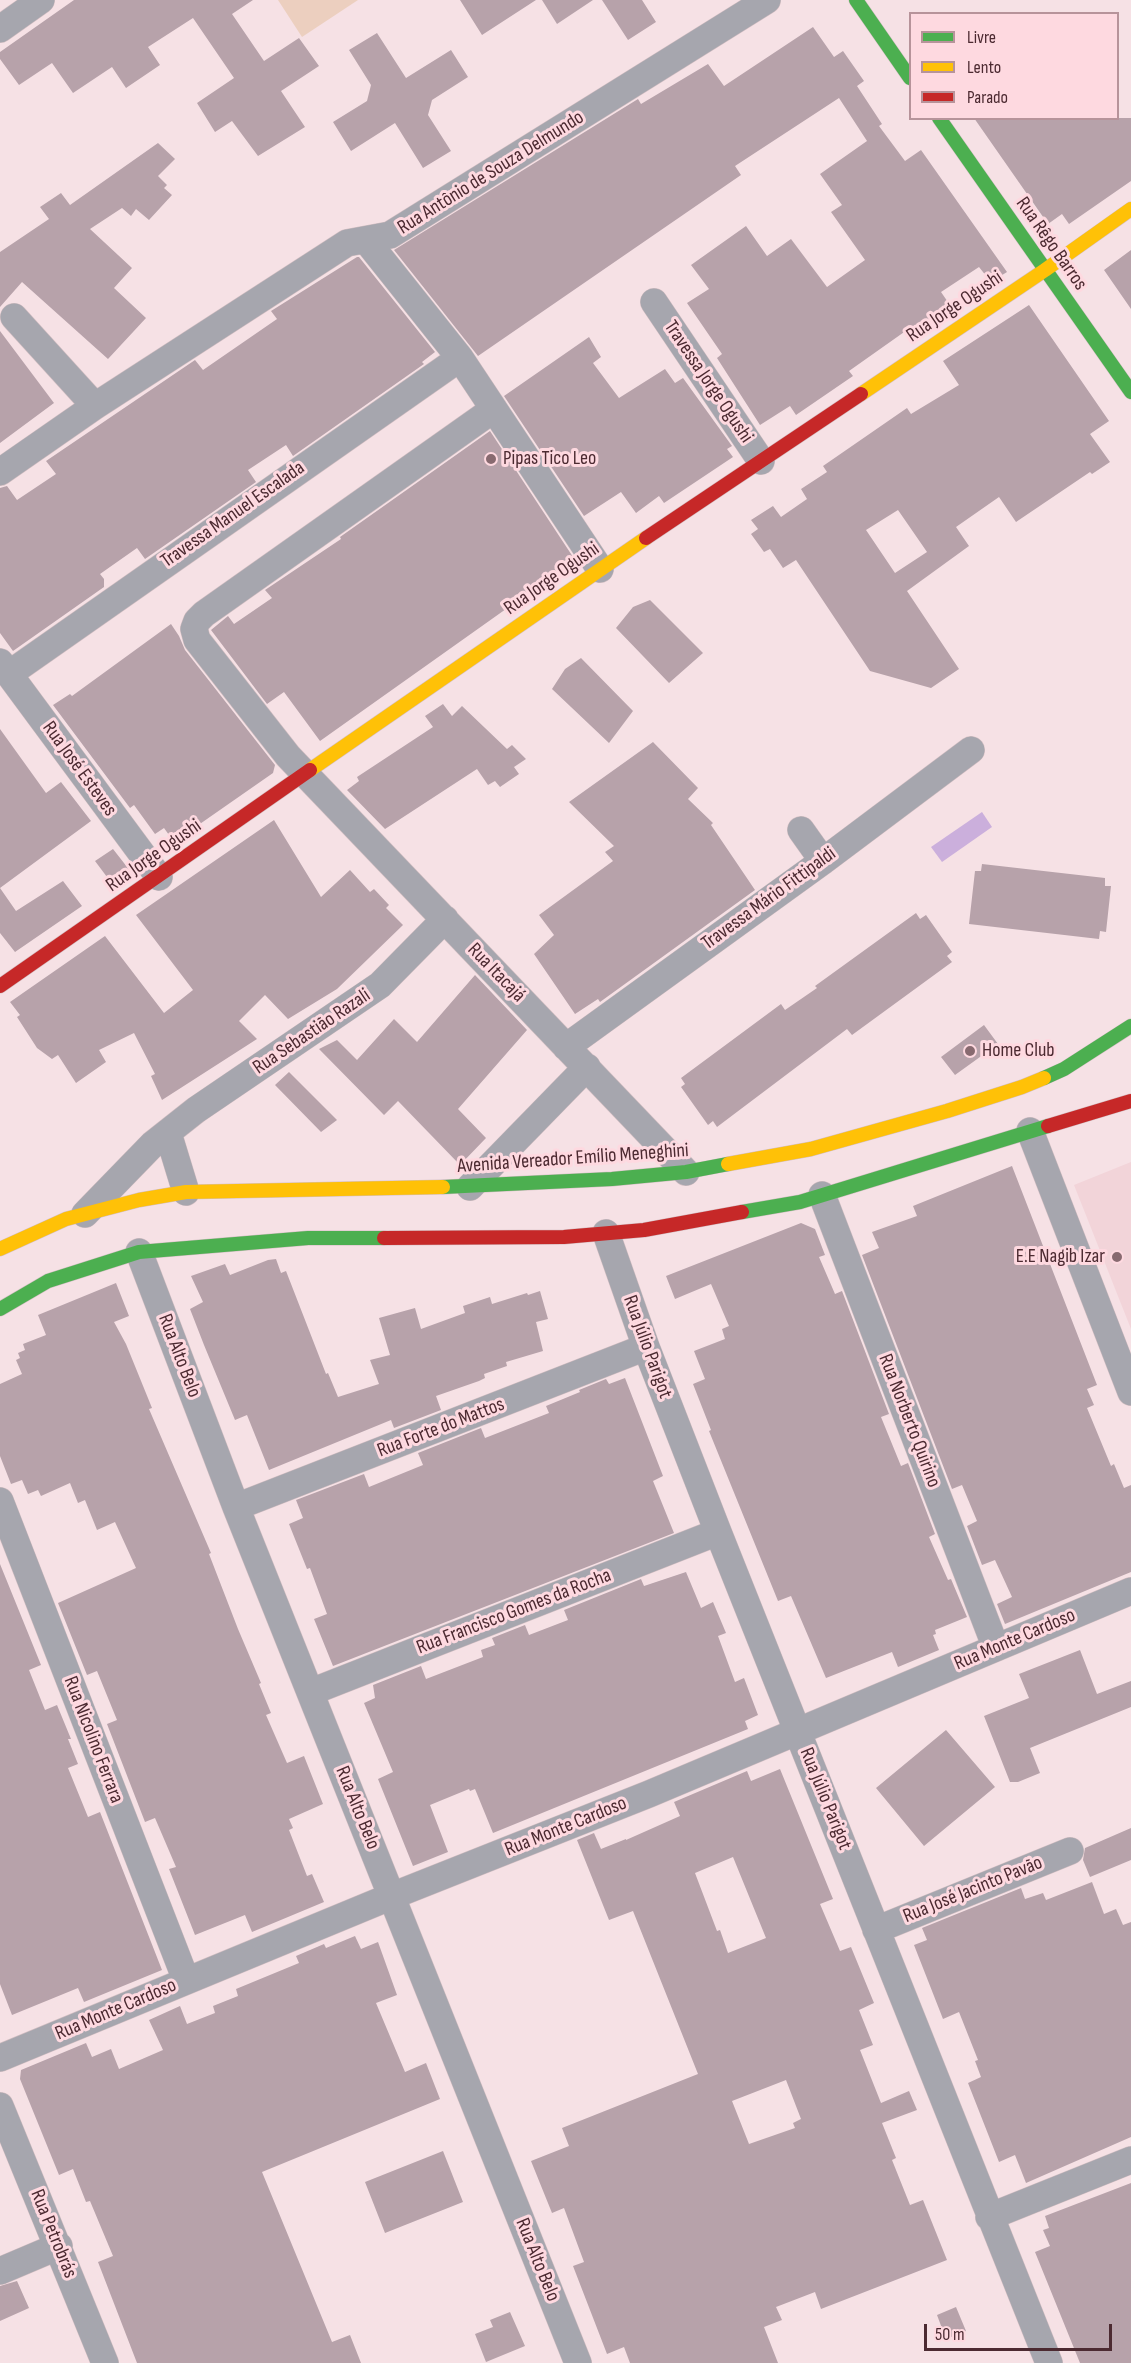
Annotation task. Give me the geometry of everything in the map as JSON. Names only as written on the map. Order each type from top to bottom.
[{"type":"main road","points":[[856,0],[909,77]]},
{"type":"main road","name":"Rua Rêgo Barros","points":[[940,120],[1131,392]]},
{"type":"main road","name":"Rua Jorge Ogushi","points":[[0,986],[600,569],[1131,210]]},
{"type":"main road","name":"Avenida Vereador Emílio Meneghini","points":[[0,1250],[66,1220],[85,1214],[139,1200],[186,1192],[470,1187],[612,1179],[686,1172],[811,1149],[947,1111],[1022,1087],[1064,1069],[1131,1026]]},
{"type":"main road","points":[[0,1309],[48,1281],[139,1252],[308,1238],[564,1237],[644,1230],[800,1202],[1131,1101]]},
{"type":"street","points":[[0,29],[41,0]]},
{"type":"street","name":"Rua Antônio de Souza Delmundo","points":[[0,472],[94,406],[347,243],[390,235],[767,0]]},
{"type":"street","points":[[366,240],[460,358],[600,569]]},
{"type":"street","name":"Travessa Jorge Ogushi","points":[[654,302],[761,461]]},
{"type":"street","points":[[14,317],[94,406]]},
{"type":"street","name":"Travessa Manuel Escalada","points":[[4,668],[460,358]]},
{"type":"street","name":"Rua Itacajá","points":[[494,409],[197,621],[194,629],[197,640],[258,720],[306,774],[686,1172]]},
{"type":"street","name":"Rua José Esteves","points":[[4,668],[159,877]]},
{"type":"street","name":"Travessa Mário Fittipaldi","points":[[566,1047],[823,861],[970,750]]},
{"type":"street","points":[[801,830],[823,861]]},
{"type":"street","name":"Rua Sebastião Razali","points":[[85,1214],[129,1167],[196,1110],[380,985],[445,919]]},
{"type":"street","points":[[470,1187],[587,1067]]},
{"type":"street","points":[[1030,1131],[1131,1392]]},
{"type":"street","points":[[168,1133],[186,1192]]},
{"type":"street","name":"Rua Norberto Quirino","points":[[822,1195],[996,1647]]},
{"type":"street","name":"Rua Júlio Parigot","points":[[606,1233],[646,1347],[718,1532],[1049,2363]]},
{"type":"street","name":"Rua Alto Belo","points":[[139,1252],[236,1507],[578,2363]]},
{"type":"street","name":"Rua Forte do Mattos","points":[[236,1507],[646,1347]]},
{"type":"street","name":"Rua Nicolino Ferrara","points":[[0,1501],[186,1980]]},
{"type":"street","name":"Rua Francisco Gomes da Rocha","points":[[311,1692],[718,1532]]},
{"type":"street","name":"Rua Monte Cardoso","points":[[0,2058],[392,1896],[649,1794],[1131,1591]]},
{"type":"street","name":"Rua José Jacinto Pavão","points":[[876,1930],[1070,1851]]},
{"type":"street","name":"Rua Petrobrás","points":[[0,2106],[105,2363]]},
{"type":"street","points":[[989,2217],[1131,2160]]},
{"type":"street","points":[[0,2271],[59,2246]]},
{"type":"shaded area","points":[[278,0],[358,0],[302,37]]},
{"type":"shaded area","points":[[982,812],[992,827],[942,862],[931,847]]},
{"type":"shaded area","name":"E.E Nagib Izar","points":[[1131,1162],[1131,1329],[1074,1185]]},
{"type":"building","points":[[74,0],[253,0],[232,14],[264,61],[299,38],[319,66],[281,91],[305,127],[258,156],[232,121],[215,132],[197,103],[234,78],[193,18],[148,47],[160,65],[126,88],[112,67],[73,93],[52,63],[19,85],[0,59],[0,52]]},
{"type":"building","points":[[460,0],[536,0],[482,35]]},
{"type":"building","points":[[542,0],[593,0],[557,24]]},
{"type":"building","points":[[602,0],[642,0],[656,22],[628,40]]},
{"type":"building","points":[[813,27],[834,57],[843,51],[864,81],[857,86],[882,124],[879,126],[905,161],[921,150],[1007,272],[991,282],[979,267],[941,292],[952,308],[911,337],[907,330],[849,371],[853,376],[796,415],[790,406],[760,425],[717,358],[722,354],[687,303],[709,289],[691,265],[746,226],[767,256],[791,239],[827,287],[865,260],[831,212],[842,205],[820,174],[867,141],[839,98],[735,166],[741,175],[478,356],[394,250],[638,99],[641,104],[708,64],[724,86]]},
{"type":"building","points":[[377,33],[406,78],[451,50],[468,77],[432,100],[428,115],[451,151],[423,168],[395,123],[351,151],[333,122],[367,101],[371,85],[349,50]]},
{"type":"building","points":[[1119,118],[1131,118],[1131,181],[1069,224],[1062,214],[1048,224],[975,120],[1119,120]]},
{"type":"building","points":[[158,143],[175,159],[158,176],[167,185],[164,188],[172,195],[149,220],[136,209],[131,216],[122,208],[90,229],[132,268],[114,288],[146,318],[108,359],[22,282],[0,307],[0,252],[49,219],[40,207],[61,193],[70,205]]},
{"type":"building","points":[[1131,250],[1131,309],[1104,270]]},
{"type":"building","points":[[357,257],[435,352],[422,362],[424,364],[293,456],[286,445],[248,470],[256,482],[145,559],[137,548],[100,574],[104,579],[104,587],[13,651],[0,633],[0,488],[7,486],[17,500],[56,474],[46,461],[195,360],[203,370],[277,319],[271,311]]},
{"type":"building","points":[[1029,305],[1109,421],[1090,434],[1110,462],[1092,474],[1090,472],[1016,522],[999,497],[956,527],[969,546],[907,591],[959,669],[931,688],[870,671],[796,560],[783,568],[770,549],[764,552],[751,534],[758,529],[751,520],[773,506],[781,517],[807,499],[801,489],[827,472],[823,466],[907,408],[911,414],[959,385],[943,361]],"holes":[[[898,510],[927,552],[895,573],[866,530]]]},
{"type":"building","points":[[0,331],[54,403],[0,443]]},
{"type":"building","points":[[589,337],[601,357],[593,363],[619,398],[665,369],[675,383],[683,378],[732,446],[727,449],[733,457],[664,503],[659,496],[636,513],[621,492],[584,516],[504,396]]},
{"type":"building","points":[[490,431],[575,560],[320,741],[284,692],[267,704],[211,630],[228,616],[234,624],[272,598],[265,590],[341,539],[340,537]]},
{"type":"building","points":[[650,600],[703,653],[669,683],[616,628],[633,607]]},
{"type":"building","points":[[171,624],[185,650],[275,765],[273,773],[174,842],[164,828],[155,834],[134,805],[130,808],[53,705],[70,694],[72,696]]},
{"type":"building","points":[[581,658],[633,711],[609,743],[552,689],[565,669]]},
{"type":"building","points":[[443,704],[452,716],[462,706],[507,749],[512,745],[526,759],[514,767],[519,774],[500,787],[495,781],[488,785],[477,769],[385,829],[347,790],[359,781],[357,777],[433,727],[425,716]]},
{"type":"building","points":[[0,729],[46,793],[61,782],[91,821],[0,888]]},
{"type":"building","points":[[653,742],[698,788],[688,799],[713,823],[711,825],[755,890],[600,1002],[598,999],[575,1014],[534,954],[554,935],[539,915],[613,861],[605,852],[614,846],[569,802]]},
{"type":"building","points":[[274,820],[321,897],[350,870],[370,892],[374,889],[389,905],[386,908],[403,925],[337,989],[288,1019],[265,995],[239,1021],[257,1039],[162,1100],[151,1076],[155,1074],[134,1033],[99,1050],[106,1062],[76,1083],[58,1055],[52,1059],[37,1048],[17,1017],[20,1015],[10,1002],[105,936],[164,1013],[193,990],[136,915]]},
{"type":"building","points":[[113,849],[131,872],[113,885],[95,861]]},
{"type":"building","points":[[982,864],[1105,878],[1105,886],[1111,886],[1106,932],[1100,931],[1099,939],[969,924],[975,871],[981,871]]},
{"type":"building","points":[[63,881],[82,906],[15,952],[0,933],[0,888],[16,911]]},
{"type":"building","points":[[916,913],[920,919],[926,915],[952,952],[947,956],[952,962],[852,1035],[847,1029],[717,1127],[713,1121],[708,1125],[681,1087],[685,1084],[681,1078],[781,1004],[785,1010],[817,988],[815,986]]},
{"type":"building","points":[[475,975],[527,1030],[458,1109],[486,1138],[460,1165],[398,1101],[384,1115],[319,1049],[337,1040],[357,1060],[394,1019],[417,1042]]},
{"type":"building","name":"Home Club","points":[[984,1025],[998,1044],[955,1075],[941,1057]]},
{"type":"building","points":[[289,1072],[337,1120],[321,1132],[275,1085]]},
{"type":"building","points":[[1012,1166],[1097,1385],[1087,1389],[1094,1405],[1087,1408],[1111,1466],[1114,1464],[1124,1488],[1131,1485],[1131,1572],[1005,1624],[997,1604],[1012,1597],[995,1560],[982,1565],[967,1526],[977,1521],[962,1485],[952,1489],[862,1255],[879,1248],[872,1232],[917,1216],[913,1206]]},
{"type":"building","points":[[801,1223],[815,1229],[825,1255],[819,1257],[835,1294],[842,1291],[889,1414],[881,1417],[901,1466],[908,1463],[935,1534],[929,1537],[948,1580],[951,1579],[967,1617],[935,1630],[936,1634],[933,1635],[939,1650],[898,1667],[892,1652],[826,1678],[791,1596],[778,1601],[709,1431],[711,1430],[693,1384],[705,1379],[694,1351],[725,1339],[722,1329],[729,1326],[711,1284],[675,1299],[666,1276]]},
{"type":"building","points":[[276,1259],[281,1273],[286,1271],[326,1374],[328,1373],[338,1397],[379,1384],[370,1360],[390,1355],[379,1318],[415,1308],[421,1329],[465,1313],[463,1306],[490,1297],[492,1304],[540,1291],[548,1319],[536,1322],[543,1351],[506,1362],[507,1366],[484,1374],[485,1378],[479,1381],[436,1396],[441,1410],[394,1428],[391,1420],[269,1470],[247,1415],[235,1420],[204,1345],[190,1309],[203,1302],[191,1276],[225,1264],[230,1275]]},
{"type":"building","points":[[116,1283],[129,1316],[114,1322],[126,1344],[152,1408],[149,1409],[211,1553],[209,1554],[261,1683],[259,1684],[271,1713],[266,1715],[287,1763],[304,1756],[323,1804],[289,1819],[293,1828],[289,1830],[307,1876],[312,1874],[324,1902],[252,1932],[245,1915],[195,1935],[169,1869],[176,1867],[155,1818],[145,1822],[107,1724],[117,1720],[97,1671],[87,1675],[58,1603],[136,1568],[115,1522],[97,1530],[85,1500],[78,1503],[70,1483],[41,1496],[38,1490],[28,1494],[22,1480],[11,1484],[0,1456],[0,1384],[22,1374],[16,1360],[20,1358],[18,1353],[25,1350],[23,1344],[46,1335],[38,1315]]},
{"type":"building","points":[[625,1378],[663,1476],[653,1481],[674,1533],[333,1666],[314,1619],[327,1614],[310,1568],[307,1569],[289,1524],[303,1518],[296,1500],[364,1474],[369,1487],[423,1465],[418,1453],[481,1428],[485,1438],[549,1413],[546,1406],[580,1392],[579,1390],[606,1379],[609,1384]]},
{"type":"building","points":[[0,1564],[41,1665],[29,1670],[45,1710],[57,1705],[71,1739],[68,1739],[78,1764],[68,1768],[88,1817],[100,1812],[162,1970],[84,2002],[78,1988],[12,2015],[0,1984]]},
{"type":"building","points":[[686,1572],[701,1608],[713,1602],[726,1633],[718,1636],[735,1682],[744,1678],[758,1715],[745,1721],[748,1729],[493,1833],[475,1789],[470,1791],[469,1789],[430,1805],[448,1852],[413,1866],[378,1779],[393,1772],[364,1703],[375,1698],[373,1685],[421,1666],[426,1679],[483,1657],[481,1650],[495,1645],[492,1638],[525,1625],[529,1635],[568,1620],[564,1610],[641,1579],[644,1586]]},
{"type":"building","points":[[1080,1650],[1097,1694],[1131,1681],[1131,1707],[1030,1748],[1040,1773],[1018,1782],[1010,1782],[984,1716],[1029,1698],[1019,1674]]},
{"type":"building","points":[[946,1730],[995,1787],[924,1846],[876,1788]]},
{"type":"building","points":[[780,1769],[833,1899],[820,1904],[840,1951],[851,1947],[874,2003],[859,2010],[873,2045],[860,2050],[881,2103],[909,2091],[917,2110],[882,2123],[896,2158],[892,2160],[910,2205],[923,2200],[947,2260],[821,2309],[815,2292],[776,2307],[782,2320],[764,2327],[778,2363],[630,2363],[624,2347],[607,2354],[573,2266],[584,2262],[564,2208],[552,2213],[531,2161],[569,2146],[562,2128],[698,2074],[633,1911],[609,1920],[577,1840],[594,1833],[601,1849],[680,1816],[674,1802],[747,1771],[751,1781]],"holes":[[[733,1857],[766,1938],[728,1953],[695,1873]],[[786,2080],[801,2119],[793,2123],[795,2128],[749,2144],[732,2101]]]},
{"type":"building","points":[[1131,1828],[1131,1860],[1090,1877],[1083,1860],[1085,1848]]},
{"type":"building","points":[[1092,1882],[1104,1914],[1116,1909],[1123,1925],[1131,1922],[1131,2137],[1026,2183],[1015,2155],[999,2162],[968,2083],[981,2077],[975,2061],[978,2060],[959,2012],[943,2019],[914,1945],[927,1940],[922,1928],[1021,1888],[1025,1899],[1043,1893],[1046,1900]]},
{"type":"building","points":[[355,1936],[361,1949],[378,1942],[397,1995],[376,2003],[405,2072],[426,2063],[440,2099],[262,2172],[332,2342],[350,2335],[361,2363],[137,2363],[98,2262],[113,2256],[90,2201],[86,2202],[73,2169],[59,2175],[20,2079],[21,2070],[86,2043],[92,2057],[111,2049],[119,2069],[163,2050],[149,2020],[180,2006],[187,2024],[215,2013],[213,2006],[238,1996],[236,1989],[299,1963],[296,1956],[324,1944],[326,1948]]},
{"type":"building","points":[[443,2151],[463,2202],[385,2233],[365,2182]]},
{"type":"building","points":[[1131,2183],[1131,2363],[1080,2363],[1035,2252],[1050,2246],[1043,2230],[1049,2228],[1045,2216]]},
{"type":"building","points":[[17,2281],[29,2308],[0,2321],[0,2286]]},
{"type":"building","points":[[956,2307],[966,2331],[946,2339],[937,2315]]},
{"type":"building","points":[[510,2312],[525,2346],[486,2362],[475,2334],[493,2327],[490,2320]]},
{"type":"traffic: fast","points":[[856,0],[909,77]]},
{"type":"traffic: fast","points":[[940,120],[1131,392]]},
{"type":"traffic: fast","points":[[1044,1078],[1064,1069],[1131,1026]]},
{"type":"traffic: fast","points":[[742,1212],[800,1202],[1048,1126]]},
{"type":"traffic: fast","points":[[443,1187],[612,1179],[686,1172],[728,1164]]},
{"type":"traffic: fast","points":[[0,1309],[48,1281],[139,1252],[308,1238],[384,1238]]},
{"type":"traffic: slow","points":[[861,394],[1131,209]]},
{"type":"traffic: slow","points":[[310,770],[646,538]]},
{"type":"traffic: slow","points":[[728,1164],[811,1149],[947,1111],[1044,1078]]},
{"type":"traffic: slow","points":[[0,1249],[66,1219],[139,1200],[186,1192],[443,1187]]},
{"type":"traffic: jam","points":[[646,538],[861,394]]},
{"type":"traffic: jam","points":[[0,986],[310,770]]},
{"type":"traffic: jam","points":[[1048,1126],[1131,1101]]},
{"type":"traffic: jam","points":[[384,1238],[564,1237],[644,1230],[742,1212]]},
{"type":"place","name":"Pipas Tico Leo","points":[[491,459]]},
{"type":"place","name":"Home Club","points":[[970,1051]]},
{"type":"place","name":"E.E Nagib Izar","points":[[1117,1257]]}]
